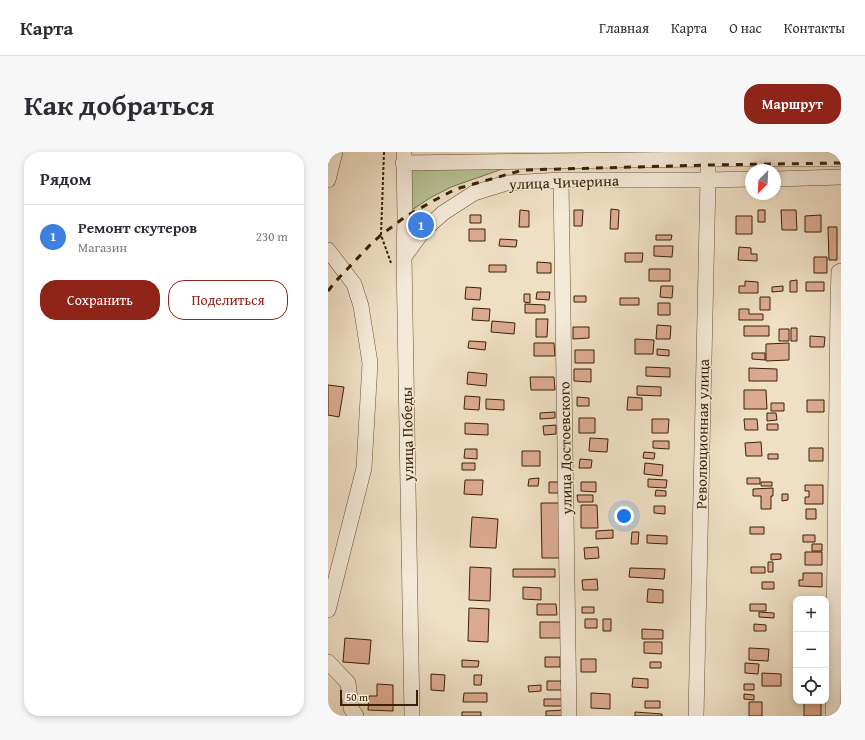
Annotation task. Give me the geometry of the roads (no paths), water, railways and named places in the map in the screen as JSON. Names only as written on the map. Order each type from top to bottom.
[{"type":"street","points":[[328,180],[336,152]]},
{"type":"street","name":"улица Чичерина","points":[[404,157],[708,155],[841,159]]},
{"type":"street","name":"Революционная улица","points":[[696,716],[708,155]]},
{"type":"street","name":"улица Победы","points":[[404,157],[404,258],[412,716]]},
{"type":"street","points":[[781,179],[841,177]]},
{"type":"street","name":"улица Чичерина","points":[[404,258],[423,231],[443,213],[474,193],[506,183],[561,180],[745,179]]},
{"type":"street","name":"улица Достоевского","points":[[561,180],[569,716]]},
{"type":"street","points":[[328,250],[354,284],[361,306],[370,363],[364,468],[328,610]]},
{"type":"street","points":[[833,716],[837,637],[839,272],[841,271]]},
{"type":"street","points":[[328,662],[348,683],[351,708],[356,716]]},
{"type":"railway","points":[[328,291],[370,245],[405,217],[456,189],[523,170],[841,163]]},
{"type":"place","name":"Ремонт скутеров","points":[[421,225]]}]
